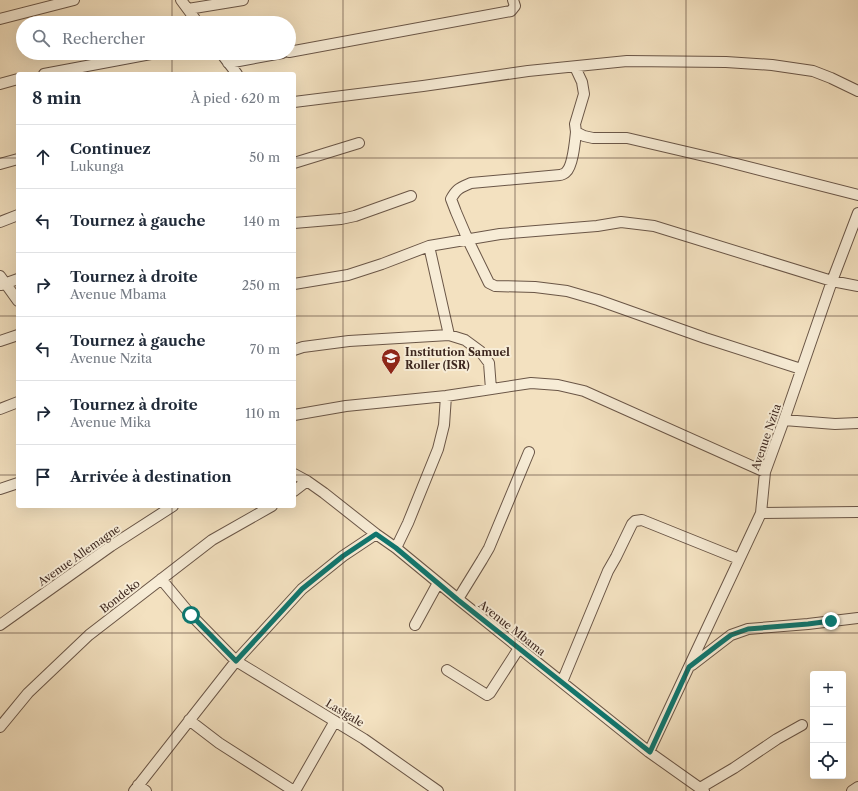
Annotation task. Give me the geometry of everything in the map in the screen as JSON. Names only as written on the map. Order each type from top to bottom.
[{"type":"street","points":[[0,19],[74,0]]},
{"type":"street","points":[[181,0],[193,16]]},
{"type":"street","points":[[188,9],[243,0]]},
{"type":"street","points":[[296,51],[511,11],[515,6],[513,0]]},
{"type":"street","points":[[55,72],[119,60]]},
{"type":"street","points":[[226,60],[235,72]]},
{"type":"street","points":[[228,63],[244,60]]},
{"type":"street","points":[[296,102],[528,71],[627,61],[726,62],[772,65],[813,71],[858,91]]},
{"type":"street","points":[[575,67],[582,82],[584,94],[575,124],[576,132],[573,153],[566,173],[560,175],[471,183],[461,187],[455,192],[451,199],[468,240],[489,283],[495,286],[535,287],[567,291],[801,369]]},
{"type":"street","points":[[0,84],[16,80]]},
{"type":"street","points":[[576,132],[593,138],[626,138],[717,158],[858,195]]},
{"type":"street","points":[[296,162],[359,143]]},
{"type":"street","points":[[0,164],[16,160]]},
{"type":"street","points":[[296,223],[341,219],[355,216],[411,196]]},
{"type":"street","name":"Avenue Nzita","points":[[650,752],[761,513],[765,472],[832,281],[858,213]]},
{"type":"street","points":[[0,222],[16,216]]},
{"type":"street","points":[[296,284],[348,275],[429,246],[500,234],[597,226],[621,222],[654,226],[832,281],[858,286]]},
{"type":"street","points":[[429,246],[449,335]]},
{"type":"street","points":[[16,279],[2,282],[16,299]]},
{"type":"street","points":[[296,350],[349,341],[449,335],[465,340],[480,351],[489,362],[491,389]]},
{"type":"street","points":[[0,341],[16,336]]},
{"type":"street","points":[[296,415],[346,406],[446,396],[531,383],[558,385],[584,390],[765,472]]},
{"type":"street","points":[[396,548],[408,523],[438,449],[444,425],[446,396]]},
{"type":"street","points":[[0,409],[16,403]]},
{"type":"street","points":[[784,420],[835,424],[858,422]]},
{"type":"street","points":[[458,600],[489,548],[529,452]]},
{"type":"street","points":[[296,475],[307,481],[296,489]]},
{"type":"street","name":"Avenue Mbama","points":[[307,481],[396,548],[458,600],[650,752],[702,790]]},
{"type":"street","points":[[0,489],[16,484]]},
{"type":"street","name":"Avenue Allemagne","points":[[0,625],[111,546],[170,508]]},
{"type":"street","name":"Bondeko","points":[[0,727],[28,693],[89,636],[212,540],[268,508]]},
{"type":"street","points":[[761,513],[858,512]]},
{"type":"street","points":[[562,682],[608,571],[632,524],[635,521],[642,520],[739,559]]},
{"type":"street","points":[[139,789],[189,720],[236,661],[302,589],[343,556],[376,534]]},
{"type":"street","name":"Lasigale","points":[[162,580],[187,611],[236,661],[364,739],[438,791]]},
{"type":"street","points":[[415,625],[438,583]]},
{"type":"street","points":[[689,667],[731,635],[748,629],[858,618]]},
{"type":"street","points":[[447,670],[487,695],[490,694],[519,648]]},
{"type":"street","points":[[189,720],[219,743],[294,791],[335,721]]},
{"type":"street","points":[[702,790],[777,739],[802,725]]},
{"type":"street","points":[[852,791],[858,787]]},
{"type":"place","name":"Institution Samuel Roller (ISR)","points":[[391,375]]},
{"type":"route","points":[[191,615],[236,661],[302,589],[343,556],[376,534],[396,548],[458,600],[650,752],[689,667],[731,635],[748,629],[831,621]]}]
